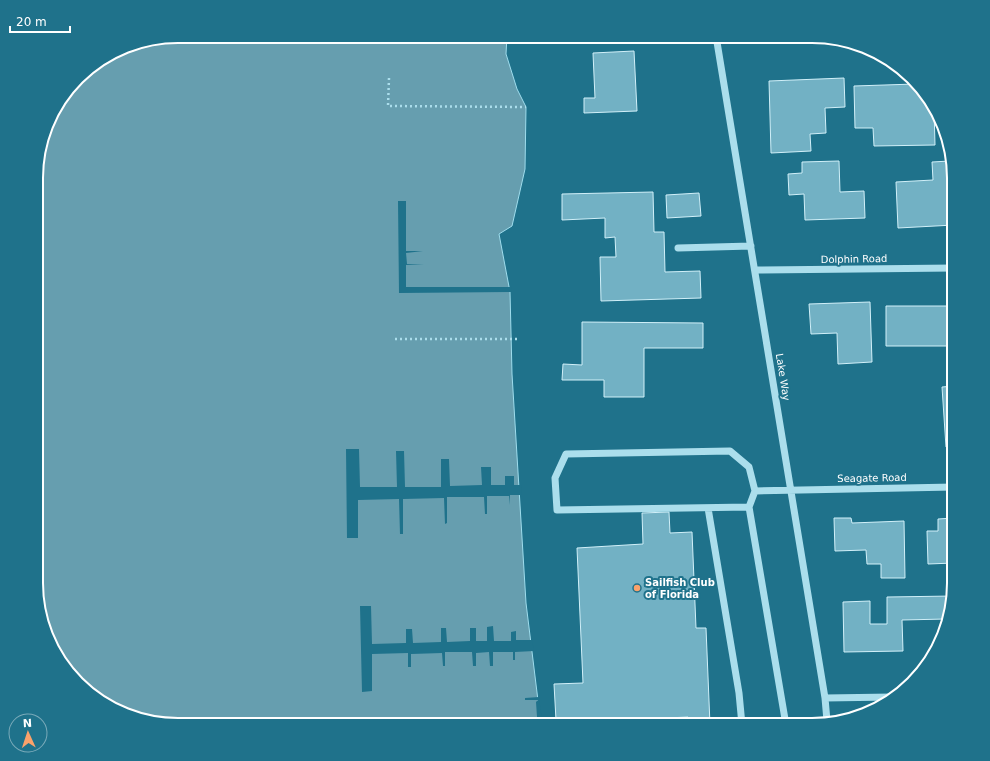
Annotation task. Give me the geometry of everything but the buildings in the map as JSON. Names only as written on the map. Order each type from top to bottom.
[{"type":"street","name":"Lake Way","points":[[717,43],[827,717]]},
{"type":"street","points":[[678,248],[751,246]]},
{"type":"street","name":"Dolphin Road","points":[[755,270],[947,268]]},
{"type":"street","points":[[749,507],[557,510],[555,478],[566,454],[730,450],[749,467],[755,491],[749,507],[785,718]]},
{"type":"street","name":"Seagate Road","points":[[755,491],[947,487]]},
{"type":"street","points":[[708,508],[739,693],[741,718]]},
{"type":"street","points":[[825,698],[884,697]]},
{"type":"path","points":[[389,78],[388,106],[526,107]]},
{"type":"path","points":[[395,339],[520,339]]},
{"type":"water","points":[[507,43],[506,54],[517,89],[526,107],[525,169],[512,226],[499,234],[510,292],[512,374],[526,603],[540,718],[169,718],[143,713],[118,704],[89,684],[71,665],[53,635],[43,592],[43,178],[44,160],[53,126],[66,103],[89,77],[103,66],[126,53],[160,44]]},
{"type":"pier","points":[[398,201],[406,201],[406,251],[423,251],[406,253],[407,264],[424,264],[406,265],[406,287],[511,287],[512,292],[399,293]]},
{"type":"pier","points":[[346,449],[359,449],[360,487],[397,487],[396,451],[404,451],[405,487],[441,487],[441,459],[449,459],[450,486],[482,485],[481,467],[491,467],[491,485],[505,485],[505,476],[514,476],[514,485],[521,485],[522,495],[510,495],[509,505],[509,496],[487,496],[487,514],[485,514],[484,497],[447,497],[447,523],[445,524],[444,498],[403,499],[403,534],[400,534],[399,499],[358,500],[358,538],[347,538]]},
{"type":"pier","points":[[360,606],[371,606],[372,644],[406,643],[406,629],[412,629],[413,643],[441,642],[441,628],[446,628],[447,642],[470,641],[470,628],[476,628],[476,641],[487,641],[487,627],[493,626],[494,641],[511,641],[511,632],[516,631],[516,640],[532,640],[534,651],[515,652],[515,660],[513,660],[513,652],[493,652],[493,666],[490,666],[489,652],[476,653],[476,666],[473,666],[472,652],[445,652],[445,666],[443,666],[442,653],[411,654],[411,667],[408,667],[408,653],[372,654],[372,691],[362,692]]},
{"type":"pier","points":[[539,697],[542,718],[529,718],[537,717],[536,702],[538,700],[525,700],[525,698]]},
{"type":"place","name":"Sailfish Club of Florida","points":[[637,588]]}]
